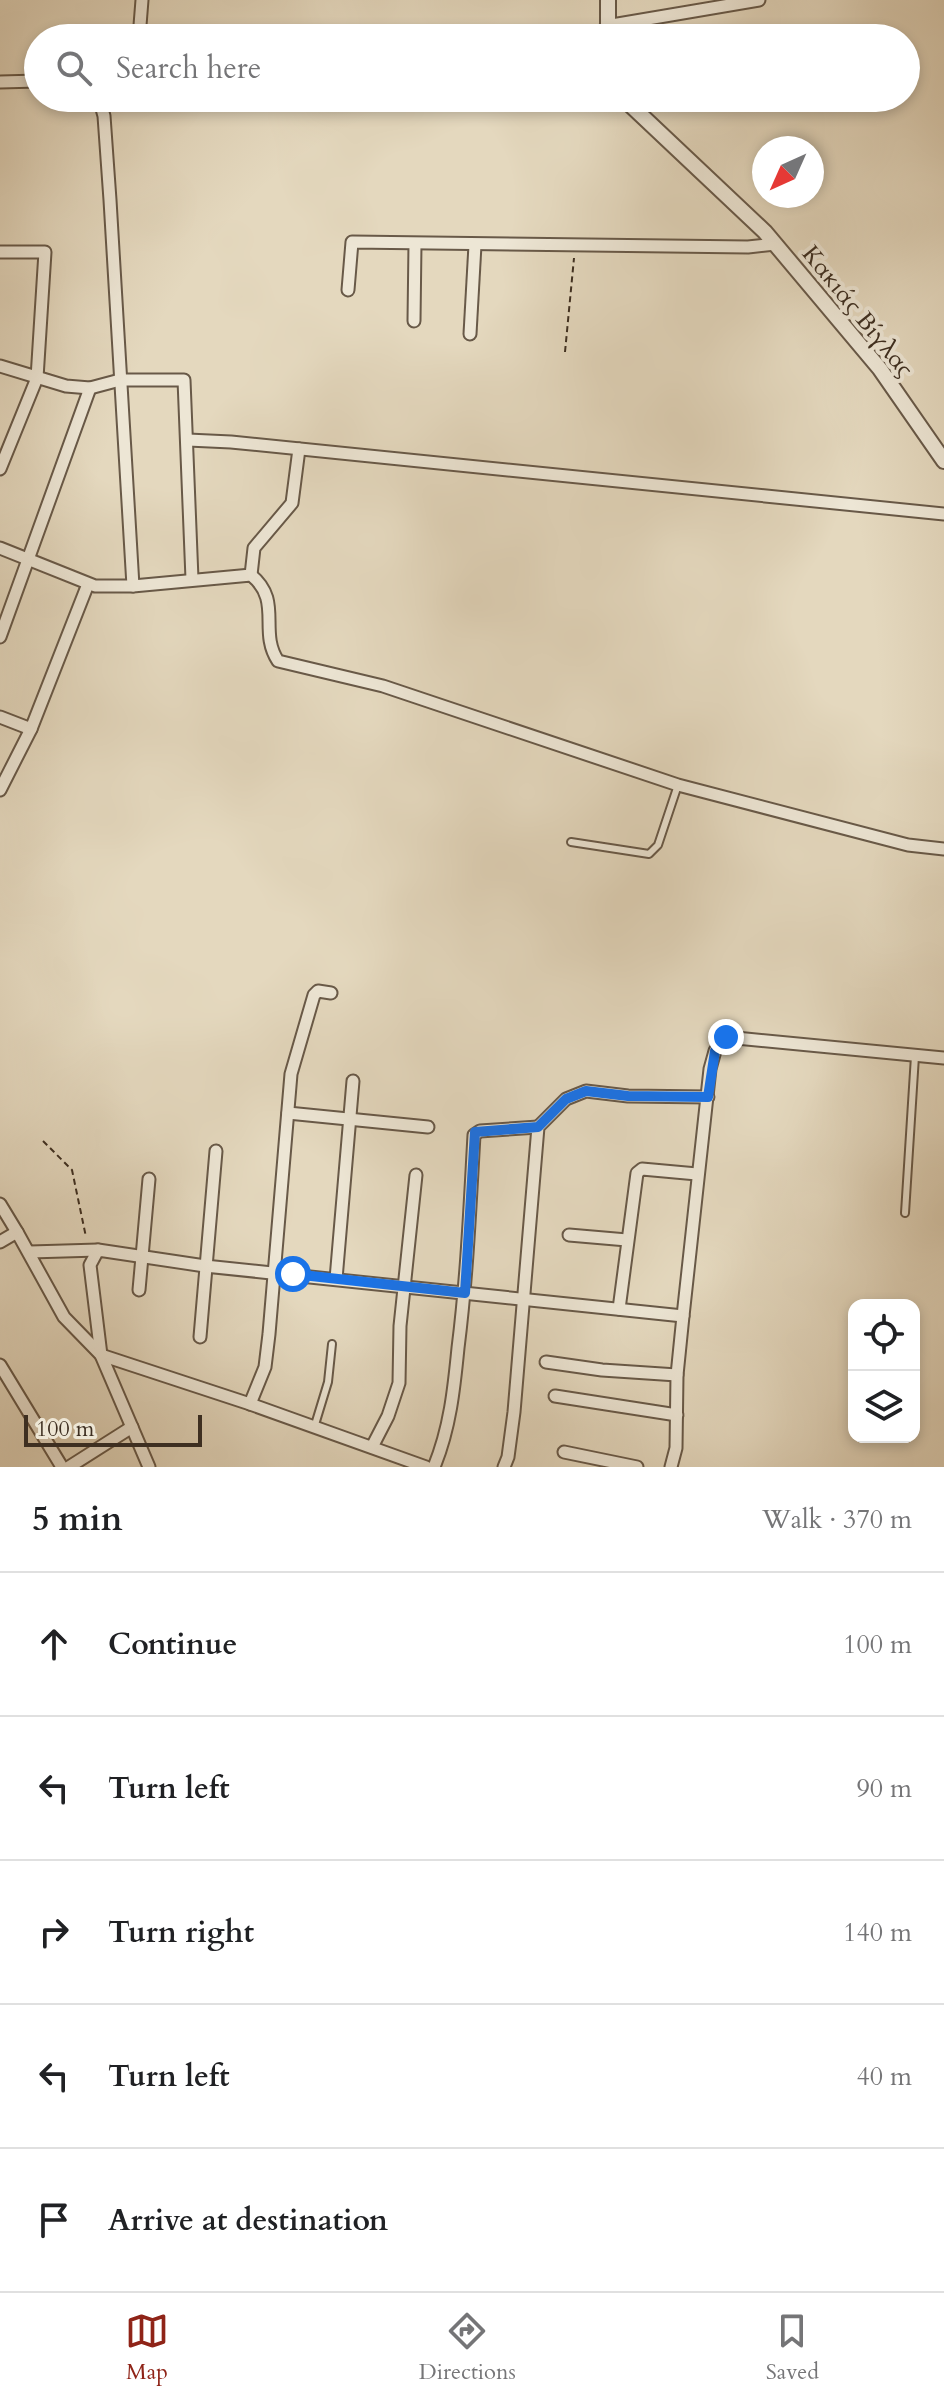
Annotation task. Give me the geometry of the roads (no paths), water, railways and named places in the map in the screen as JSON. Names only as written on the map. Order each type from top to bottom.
[{"type":"street","points":[[140,24],[142,0]]},
{"type":"street","points":[[607,24],[608,0]]},
{"type":"street","points":[[645,24],[759,0]]},
{"type":"street","points":[[0,82],[24,81]]},
{"type":"street","points":[[103,112],[133,586]]},
{"type":"street","name":"Κακιάς Βίγλας","points":[[638,112],[775,244],[880,369],[944,461]]},
{"type":"street","points":[[348,290],[352,242],[748,247],[775,244]]},
{"type":"street","points":[[414,321],[415,244]]},
{"type":"street","points":[[470,334],[475,245]]},
{"type":"street","points":[[0,252],[45,252],[37,378],[0,469]]},
{"type":"street","points":[[0,366],[66,386],[90,388],[120,380],[184,380],[192,579]]},
{"type":"street","points":[[0,637],[90,388]]},
{"type":"street","points":[[188,440],[944,514]]},
{"type":"street","points":[[251,575],[254,548],[292,503],[299,449]]},
{"type":"street","points":[[0,548],[95,586],[133,586],[251,575],[260,582],[270,603],[269,647],[278,661],[383,686],[678,785],[908,845],[944,849]]},
{"type":"street","points":[[0,790],[31,729],[88,584]]},
{"type":"street","points":[[0,717],[31,729]]},
{"type":"street","points":[[250,1404],[265,1367],[291,1074],[314,995],[318,991],[331,993]]},
{"type":"street","points":[[671,1467],[676,1448],[677,1375],[697,1174],[715,1051],[726,1037],[944,1058]]},
{"type":"street","points":[[336,1279],[353,1081]]},
{"type":"street","points":[[504,1467],[514,1412],[538,1127],[566,1099],[578,1093],[656,1098],[708,1097]]},
{"type":"street","points":[[288,1113],[428,1127]]},
{"type":"street","points":[[434,1467],[452,1408],[465,1293],[474,1135],[480,1131],[538,1127]]},
{"type":"street","points":[[200,1337],[216,1151]]},
{"type":"street","points":[[619,1309],[637,1173],[642,1169],[697,1174]]},
{"type":"street","points":[[372,1447],[388,1416],[399,1383],[404,1285],[416,1175]]},
{"type":"street","points":[[139,1290],[149,1179]]},
{"type":"street","points":[[0,1204],[30,1252],[64,1317],[101,1355],[426,1467]]},
{"type":"street","points":[[0,1242],[17,1232]]},
{"type":"street","points":[[569,1235],[627,1240]]},
{"type":"street","points":[[30,1252],[93,1250],[205,1266],[683,1316]]},
{"type":"street","points":[[93,1250],[90,1265],[101,1355],[149,1467]]},
{"type":"street","points":[[546,1362],[602,1370],[677,1375]]},
{"type":"street","points":[[0,1365],[62,1467]]},
{"type":"street","points":[[555,1396],[677,1415]]},
{"type":"street","points":[[69,1467],[132,1427]]},
{"type":"street","points":[[564,1452],[637,1467]]},
{"type":"lane","points":[[571,842],[649,854],[658,845],[678,785]]},
{"type":"lane","points":[[905,1213],[915,1056]]},
{"type":"lane","points":[[314,1428],[328,1382],[332,1344]]}]
